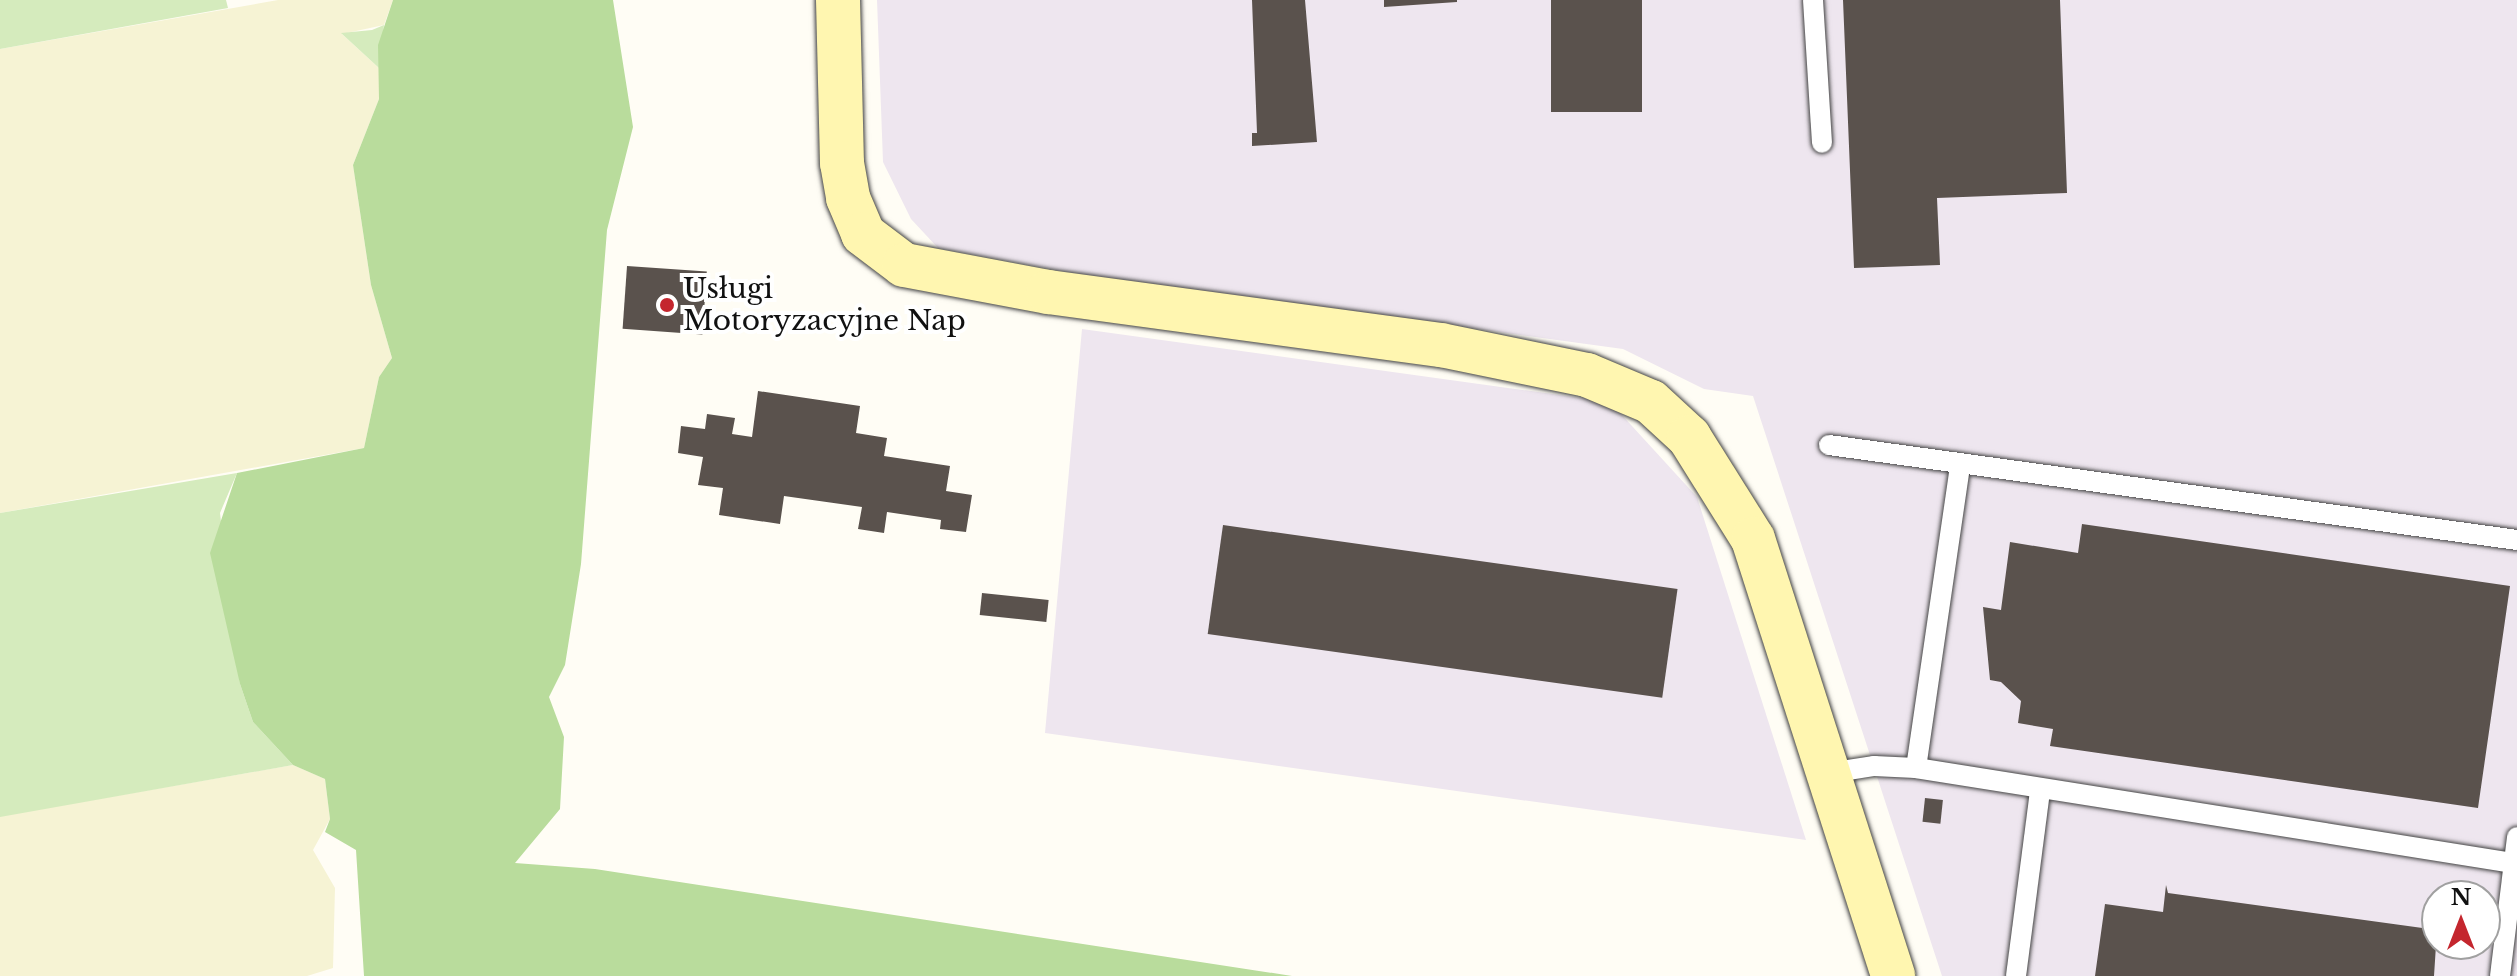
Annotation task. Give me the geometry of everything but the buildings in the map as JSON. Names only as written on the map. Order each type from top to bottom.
[{"type":"street","points":[[838,0],[842,163],[848,198],[863,234],[904,265],[1048,292],[1441,345],[1587,375],[1651,402],[1689,437],[1753,539],[1893,976]]},
{"type":"lane","points":[[1813,0],[1822,143]]},
{"type":"lane","points":[[1829,445],[2517,540]]},
{"type":"lane","points":[[1916,768],[1960,465]]},
{"type":"lane","points":[[1829,773],[1874,766],[1916,768],[2040,791],[2513,863]]},
{"type":"lane","points":[[2016,976],[2040,791]]},
{"type":"lane","points":[[2500,976],[2517,837]]},
{"type":"shaded area","points":[[278,0],[393,0],[384,25],[342,34],[379,68],[379,99],[353,165],[371,285],[392,358],[379,377],[364,448],[0,513],[0,49]]},
{"type":"shaded area","points":[[877,0],[2517,0],[2517,976],[1942,976],[1753,396],[1704,389],[1623,349],[1078,274],[938,248],[911,219],[883,162]]},
{"type":"shaded area","points":[[1082,329],[1610,402],[1697,497],[1806,840],[1045,733]]},
{"type":"shaded area","points":[[293,765],[325,779],[330,819],[313,850],[335,888],[333,968],[307,976],[0,976],[0,816]]},
{"type":"green space","points":[[0,0],[226,0],[228,8],[0,49]]},
{"type":"green space","points":[[393,0],[613,0],[633,127],[607,230],[581,564],[565,665],[549,697],[564,737],[560,809],[515,863],[595,869],[1292,976],[364,976],[356,850],[325,832],[330,819],[325,779],[293,765],[253,722],[240,684],[210,553],[237,473],[364,448],[379,377],[392,358],[371,285],[353,165],[379,99],[378,45]]},
{"type":"green space","points":[[384,25],[379,68],[341,33],[372,30]]},
{"type":"green space","points":[[237,473],[220,513],[240,684],[253,722],[293,765],[0,817],[0,513]]},
{"type":"place","name":"Usługi Motoryzacyjne Nap","points":[[667,305]]}]
